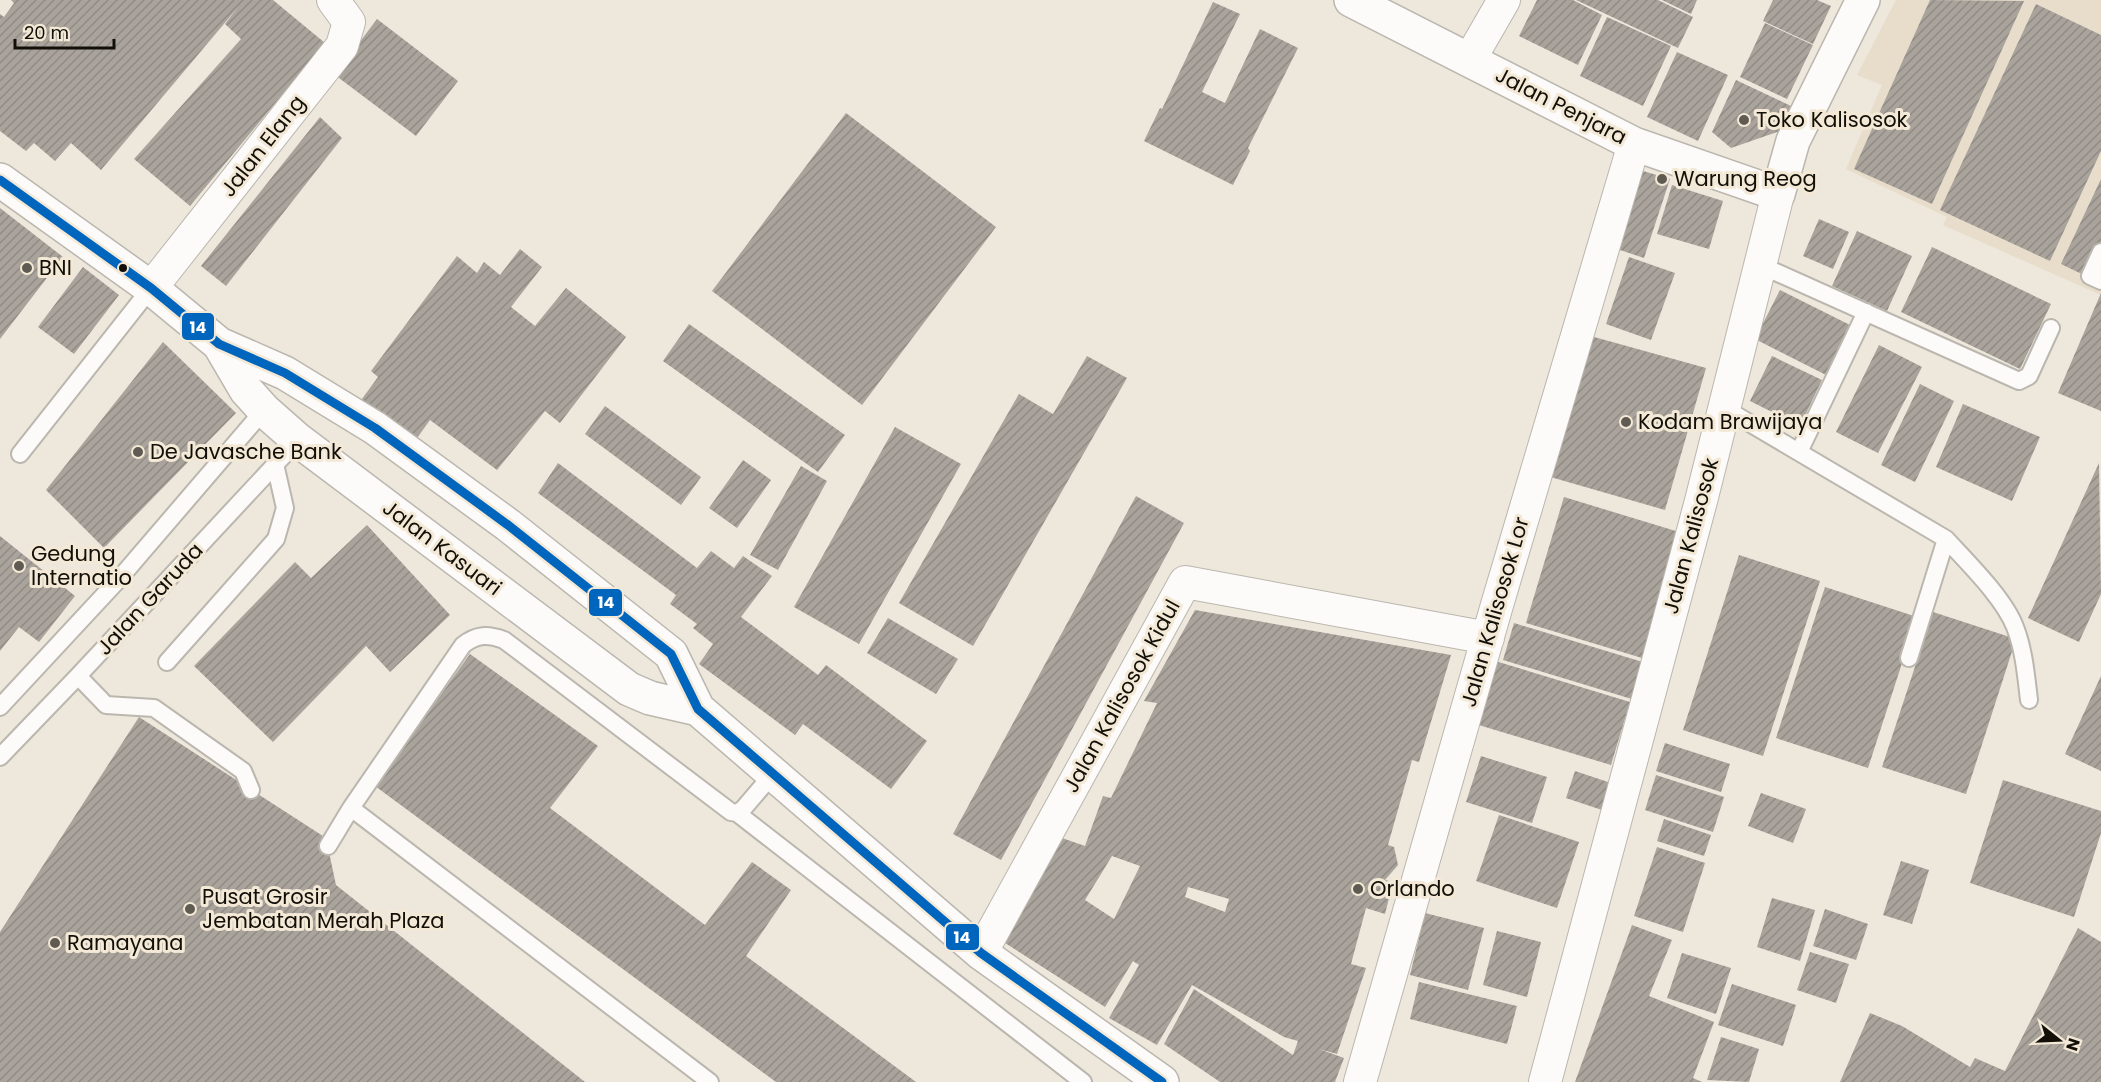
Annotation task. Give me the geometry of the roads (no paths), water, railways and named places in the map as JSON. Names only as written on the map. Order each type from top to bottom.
[{"type":"street","name":"Jalan Elang","points":[[151,288],[342,46],[349,22],[333,0]]},
{"type":"street","name":"Jalan Penjara","points":[[1352,0],[1634,144],[1778,194]]},
{"type":"street","points":[[1470,59],[1504,0]]},
{"type":"street","name":"Jalan Kalisosok","points":[[1545,1082],[1793,141],[1863,0]]},
{"type":"street","name":"Jalan Kalisosok Lor","points":[[1360,1082],[1634,144]]},
{"type":"street","name":"Jalan Kasuari","points":[[0,180],[151,288],[219,344],[285,373],[375,428],[508,525],[671,654],[698,709],[772,775],[981,953],[1162,1082]]},
{"type":"street","name":"Jalan Kasuari","points":[[219,344],[246,390],[264,410],[298,440],[629,689],[650,698],[698,709]]},
{"type":"street","name":"Jalan Kalisosok Kidul","points":[[981,953],[1185,582],[1488,638]]},
{"type":"lane","points":[[2101,252],[2090,276],[2101,281]]},
{"type":"lane","points":[[1760,265],[2019,381],[2030,376],[2052,328]]},
{"type":"lane","points":[[20,454],[151,288]]},
{"type":"lane","points":[[1799,452],[1866,312]]},
{"type":"lane","points":[[1724,408],[1946,539],[1973,567],[2014,624],[2022,646],[2029,700]]},
{"type":"lane","name":"Jalan Garuda","points":[[0,707],[119,579],[264,410]]},
{"type":"lane","name":"Jalan Garuda","points":[[0,757],[298,440]]},
{"type":"lane","points":[[167,662],[276,539],[285,508],[275,464]]},
{"type":"lane","points":[[1909,658],[1946,539]]},
{"type":"lane","points":[[328,846],[351,808],[464,645],[473,637],[490,635],[504,640],[722,807],[737,813],[1083,1082]]},
{"type":"lane","points":[[78,676],[106,705],[154,708],[243,771],[250,790]]},
{"type":"lane","points":[[737,813],[772,775]]},
{"type":"lane","points":[[351,808],[710,1082]]},
{"type":"place","name":"Toko Kalisosok","points":[[1744,120]]},
{"type":"place","name":"Warung Reog","points":[[1662,179]]},
{"type":"place","name":"BNI","points":[[27,268]]},
{"type":"place","name":"Kodam Brawijaya","points":[[1626,422]]},
{"type":"place","name":"De Javasche Bank","points":[[138,452]]},
{"type":"place","name":"Gedung Internatio","points":[[19,566]]},
{"type":"place","name":"Orlando","points":[[1358,889]]},
{"type":"place","name":"Pusat Grosir Jembatan Merah Plaza","points":[[190,909]]},
{"type":"place","name":"Ramayana","points":[[55,943]]}]
